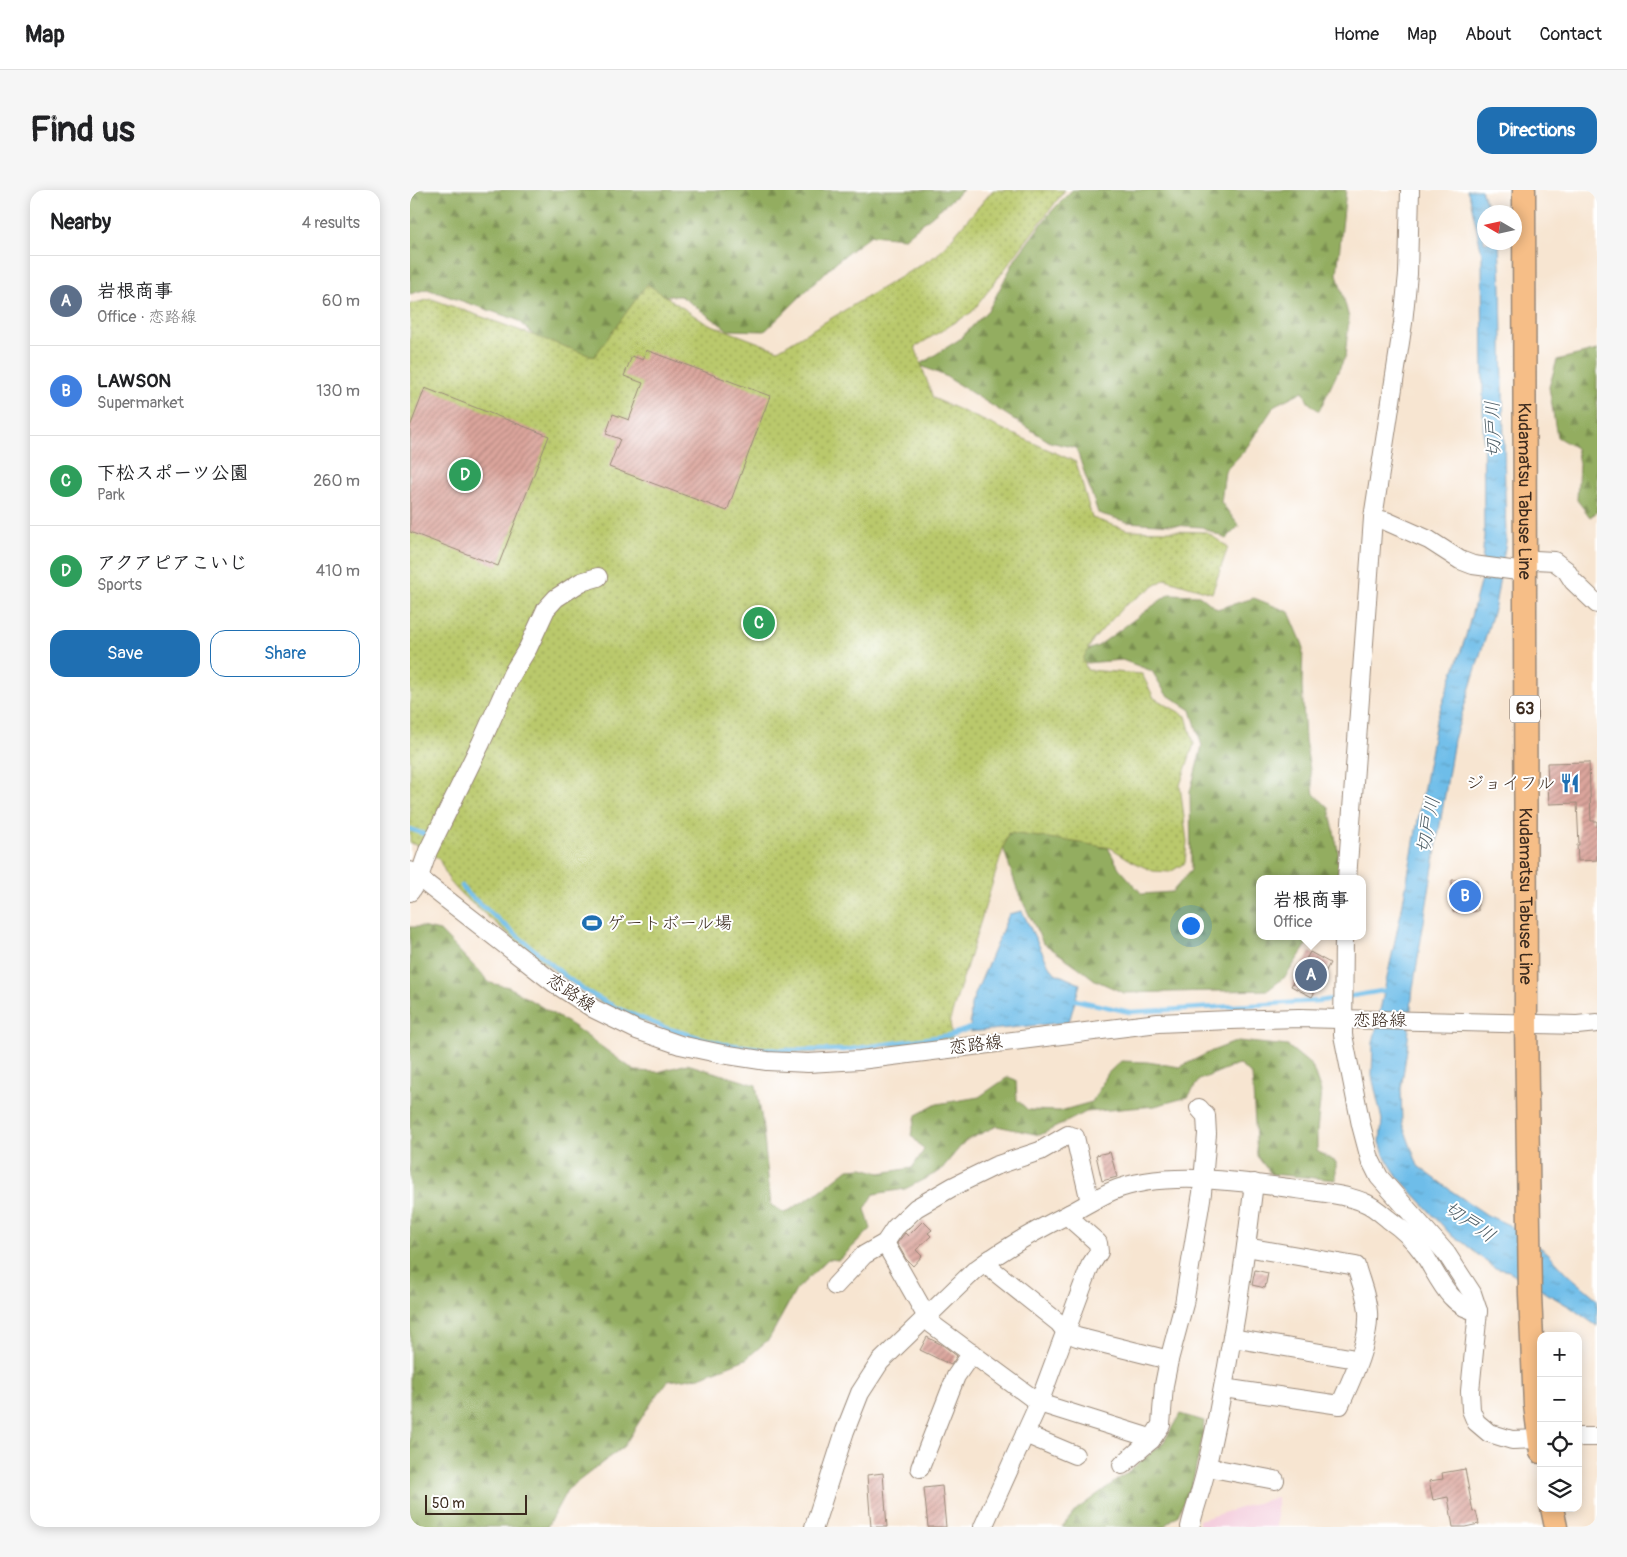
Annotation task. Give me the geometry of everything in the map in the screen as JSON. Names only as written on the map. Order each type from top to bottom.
[{"type":"main road","name":"Kudamatsu Tabuse Line","points":[[1524,190],[1516,569],[1530,1295],[1539,1422]]},
{"type":"main road","points":[[1553,1512],[1556,1527]]},
{"type":"street","points":[[1347,875],[1373,518],[1403,323],[1408,274],[1410,190]]},
{"type":"street","points":[[1373,518],[1386,521],[1429,540],[1460,560],[1473,565],[1516,569],[1535,560],[1554,561],[1566,570],[1573,581],[1597,604]]},
{"type":"street","points":[[413,880],[481,743],[512,674],[528,648],[546,610],[556,598],[581,582],[598,577]]},
{"type":"street","name":"恋路線","points":[[413,880],[594,1010],[637,1030],[680,1045],[731,1056],[767,1061],[826,1062],[860,1060],[1158,1023],[1299,1018],[1577,1025],[1597,1023]]},
{"type":"street","points":[[1344,940],[1343,1034],[1351,1080],[1370,1159],[1389,1190],[1446,1253],[1472,1293],[1478,1311],[1470,1391],[1471,1410],[1476,1422],[1489,1433],[1512,1440],[1537,1443]]},
{"type":"street","points":[[1122,1465],[1151,1440],[1161,1425],[1164,1385],[1184,1304],[1202,1193],[1207,1134],[1206,1116],[1199,1108]]},
{"type":"street","points":[[835,1286],[864,1255],[885,1243],[895,1228],[916,1208],[954,1186],[995,1166],[1040,1151],[1068,1135],[1075,1137],[1090,1202]]},
{"type":"street","points":[[814,1527],[845,1430],[860,1393],[880,1362],[974,1271],[990,1259],[1031,1233],[1112,1191],[1134,1185],[1169,1180],[1229,1180],[1345,1196],[1365,1202],[1407,1234],[1423,1252],[1438,1279],[1459,1304],[1468,1310],[1478,1311]]},
{"type":"street","points":[[1190,1527],[1207,1467],[1223,1388],[1246,1247],[1254,1183]]},
{"type":"street","points":[[983,1527],[1039,1403],[1090,1266],[1099,1252],[1098,1243],[1072,1220],[1069,1214]]},
{"type":"street","points":[[885,1243],[933,1325],[972,1354],[1039,1403],[1144,1436],[1151,1440]]},
{"type":"street","points":[[1223,1388],[1340,1405],[1358,1361],[1367,1329],[1368,1312],[1356,1266],[1246,1247]]},
{"type":"street","points":[[990,1259],[990,1268],[1059,1323],[1066,1332],[1077,1337],[1169,1360]]},
{"type":"street","points":[[1232,1338],[1350,1358],[1358,1361]]},
{"type":"street","points":[[920,1468],[956,1376],[972,1354]]},
{"type":"street","points":[[1025,1434],[1075,1455]]},
{"type":"street","points":[[1582,1437],[1597,1436]]},
{"type":"street","points":[[1207,1467],[1275,1480]]},
{"type":"shaded area","points":[[1277,1497],[1277,1527],[1199,1527],[1199,1520]]},
{"type":"green space","points":[[410,190],[963,190],[905,238],[871,235],[836,262],[765,331],[728,330],[681,296],[648,296],[599,366],[560,359],[517,320],[427,289],[410,294]]},
{"type":"green space","points":[[993,190],[1065,190],[972,312],[915,347],[933,398],[1076,462],[1092,518],[1128,530],[1206,532],[1228,547],[1212,593],[1165,579],[1124,606],[1093,640],[1083,659],[1087,670],[1142,674],[1154,698],[1186,716],[1194,744],[1180,785],[1187,842],[1185,863],[1170,872],[1153,871],[1135,863],[1111,848],[1008,833],[950,1020],[952,1038],[848,1051],[778,1053],[748,1049],[692,1037],[643,1022],[597,1000],[544,963],[462,895],[450,882],[439,859],[410,843],[410,304],[432,299],[594,357],[647,284],[704,322],[778,350],[937,255]]},
{"type":"green space","points":[[1072,190],[1346,190],[1337,274],[1349,318],[1345,357],[1319,411],[1308,402],[1303,391],[1275,405],[1245,450],[1225,471],[1221,502],[1239,526],[1226,539],[1202,527],[1127,522],[1098,513],[1076,448],[1050,442],[945,376],[919,365],[960,339],[989,309],[1016,258],[1049,214]]},
{"type":"green space","points":[[1597,350],[1597,512],[1590,517],[1577,500],[1579,464],[1576,448],[1557,437],[1549,387],[1557,360]]},
{"type":"green space","points":[[1169,594],[1199,595],[1217,609],[1254,598],[1289,612],[1303,645],[1302,685],[1305,740],[1314,794],[1329,808],[1340,860],[1338,875],[1256,875],[1256,940],[1312,940],[1308,943],[1286,976],[1268,990],[1124,993],[1095,980],[1043,943],[1018,892],[998,832],[1099,831],[1119,868],[1142,894],[1172,892],[1191,870],[1190,792],[1202,746],[1191,710],[1166,694],[1152,671],[1122,660],[1074,664],[1075,655],[1098,646]]},
{"type":"green space","points":[[410,927],[440,931],[490,983],[509,987],[573,1026],[635,1071],[658,1072],[687,1064],[756,1085],[762,1120],[771,1205],[785,1213],[820,1191],[848,1169],[863,1168],[880,1173],[912,1168],[924,1150],[911,1135],[916,1115],[937,1104],[979,1097],[1008,1077],[1016,1080],[1017,1100],[1028,1110],[1060,1111],[1092,1102],[1108,1073],[1121,1061],[1147,1062],[1180,1067],[1212,1051],[1238,1041],[1288,1046],[1312,1066],[1321,1092],[1317,1151],[1336,1162],[1336,1180],[1271,1174],[1257,1156],[1252,1075],[1238,1064],[1199,1080],[1188,1097],[1155,1106],[1086,1112],[1040,1135],[997,1126],[965,1141],[940,1171],[905,1189],[874,1194],[865,1209],[871,1229],[839,1260],[828,1259],[796,1290],[769,1339],[746,1359],[700,1377],[668,1381],[649,1406],[624,1446],[567,1490],[547,1527],[410,1527]]},
{"type":"green space","points":[[1180,1414],[1204,1421],[1203,1436],[1192,1485],[1177,1516],[1163,1527],[1062,1527],[1076,1510],[1124,1475],[1163,1443]]},
{"type":"water","points":[[1467,190],[1481,190],[1487,205],[1477,205],[1477,231]]},
{"type":"water","name":"切戸川","points":[[1481,250],[1499,250],[1506,542],[1495,606],[1454,740],[1413,988],[1401,1089],[1402,1123],[1418,1166],[1487,1215],[1511,1226],[1548,1253],[1569,1275],[1597,1299],[1597,1326],[1570,1307],[1509,1271],[1494,1268],[1460,1240],[1453,1237],[1398,1177],[1385,1157],[1380,1142],[1382,1120],[1372,1076],[1373,1043],[1402,908],[1436,721],[1465,639],[1481,579],[1484,536]]},
{"type":"water","points":[[1022,911],[1048,964],[1055,973],[1080,984],[1069,1022],[970,1032],[971,1004],[1009,914]]},
{"type":"building","points":[[646,350],[770,396],[727,511],[609,467],[620,439],[606,434],[613,414],[629,420],[643,383],[624,376],[632,356],[643,360]]},
{"type":"building","points":[[425,388],[549,436],[498,566],[410,532],[410,427]]},
{"type":"building","points":[[1589,762],[1591,821],[1597,821],[1597,860],[1578,861],[1577,803],[1549,804],[1547,763]]},
{"type":"building","points":[[1452,880],[1477,880],[1478,911],[1453,912]]},
{"type":"building","points":[[1310,952],[1330,963],[1312,997],[1291,986]]},
{"type":"building","points":[[1110,1152],[1117,1177],[1102,1181],[1096,1155]]},
{"type":"building","points":[[923,1221],[932,1230],[928,1233],[931,1236],[916,1250],[922,1256],[913,1266],[906,1259],[897,1243],[905,1233],[908,1236]]},
{"type":"building","points":[[1255,1270],[1268,1273],[1265,1288],[1252,1285]]},
{"type":"building","points":[[927,1337],[957,1356],[951,1365],[920,1350]]},
{"type":"building","points":[[1465,1469],[1473,1512],[1476,1511],[1479,1524],[1453,1527],[1448,1497],[1433,1500],[1429,1481],[1443,1479],[1442,1473]]},
{"type":"building","points":[[883,1473],[887,1527],[871,1527],[867,1475]]},
{"type":"building","points":[[942,1486],[946,1527],[928,1527],[924,1488]]},
{"type":"waterway","points":[[410,829],[424,834]]},
{"type":"waterway","points":[[462,886],[467,893],[584,990],[617,1008],[666,1028],[723,1044],[779,1050],[844,1050],[950,1035],[974,1027]]},
{"type":"waterway","points":[[1346,997],[1388,990]]},
{"type":"waterway","points":[[1071,999],[1130,1012],[1319,1001],[1339,998]]},
{"type":"place","name":"アクアピアこいじ","points":[[465,475]]},
{"type":"place","name":"下松スポーツ公園","points":[[759,623]]},
{"type":"place","name":"ジョイフル","points":[[1570,783]]},
{"type":"place","name":"LAWSON","points":[[1465,896]]},
{"type":"place","name":"ゲートボール場","points":[[592,923]]},
{"type":"place","name":"岩根商事","points":[[1311,975]]}]
